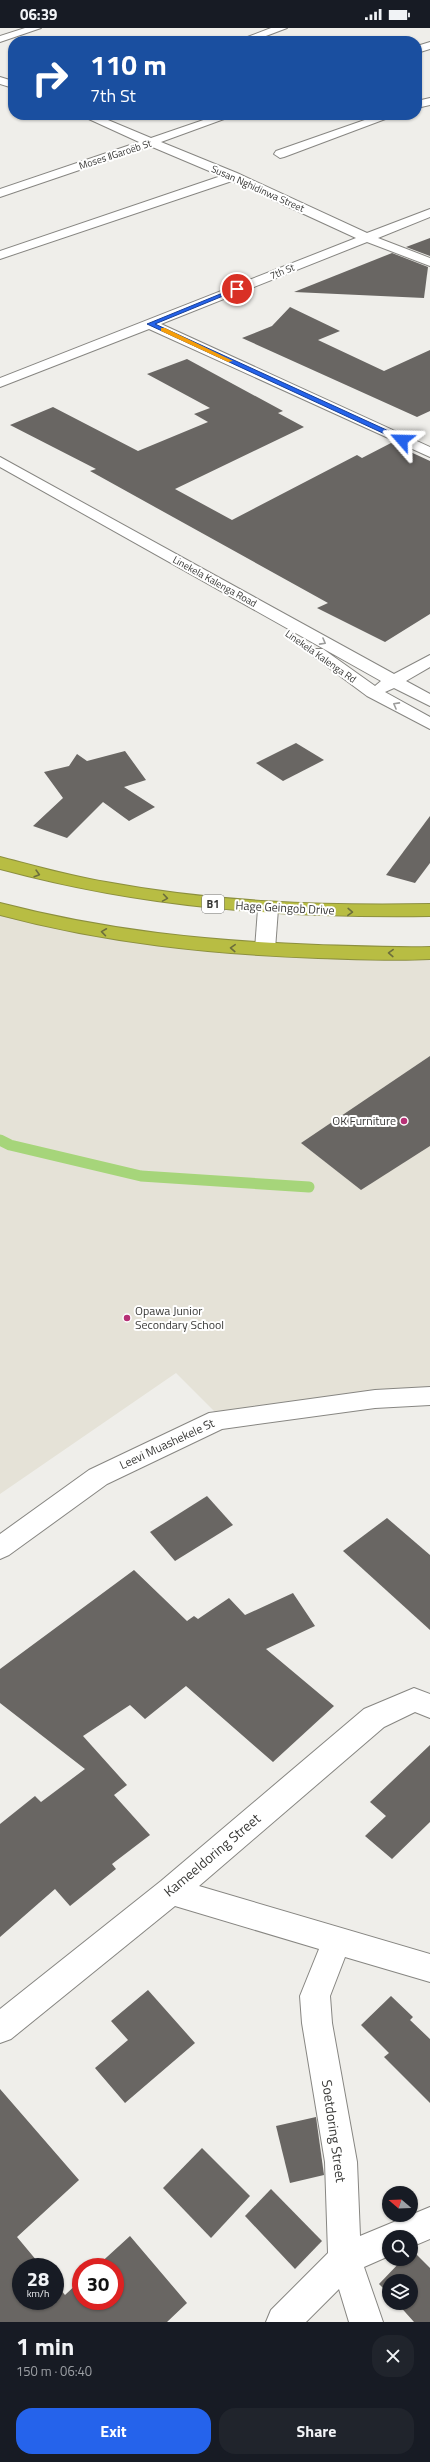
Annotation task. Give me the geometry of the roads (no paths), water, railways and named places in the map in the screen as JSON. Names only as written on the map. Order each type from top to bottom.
[{"type":"highway","name":"Hage Geingob Drive","points":[[0,863],[42,875],[115,890],[187,901],[268,909],[362,912],[430,910]]},
{"type":"highway","points":[[0,909],[83,929],[220,947],[430,953]]},
{"type":"street","points":[[10,36],[36,28]]},
{"type":"street","points":[[257,36],[282,28]]},
{"type":"street","name":"Susan Nghidinwa Street","points":[[98,120],[233,176],[367,238],[430,262]]},
{"type":"street","name":"Moses ǁGaroëb St","points":[[0,193],[216,120]]},
{"type":"street","points":[[280,154],[376,120]]},
{"type":"street","points":[[0,255],[233,176]]},
{"type":"street","name":"7th St","points":[[0,383],[430,213]]},
{"type":"street","points":[[150,324],[430,453]]},
{"type":"street","name":"Linekela Kalenga Road","points":[[0,460],[430,701]]},
{"type":"street","name":"Linekela Kalenga Rd","points":[[216,582],[373,692],[430,724]]},
{"type":"street","points":[[373,692],[430,660]]},
{"type":"street","points":[[265,949],[268,909]]},
{"type":"street","name":"Leevi Muashekele St","points":[[0,1548],[98,1477],[218,1420],[375,1399],[430,1396]]},
{"type":"street","name":"Kameeldoring Street","points":[[0,2028],[171,1891],[374,1718],[414,1700],[430,1706]]},
{"type":"street","points":[[171,1891],[430,1968]]},
{"type":"street","name":"Soetdoring Street","points":[[337,1941],[315,1996],[317,2023],[341,2162],[345,2259],[367,2320]]},
{"type":"street","points":[[414,2230],[430,2223]]},
{"type":"street","points":[[283,2322],[345,2259],[382,2243]]},
{"type":"waterway","points":[[0,1140],[10,1145],[141,1176],[309,1187]]},
{"type":"place","name":"OK Furniture","points":[[404,1121]]},
{"type":"place","name":"Opawa Junior Secondary School","points":[[127,1318]]}]
